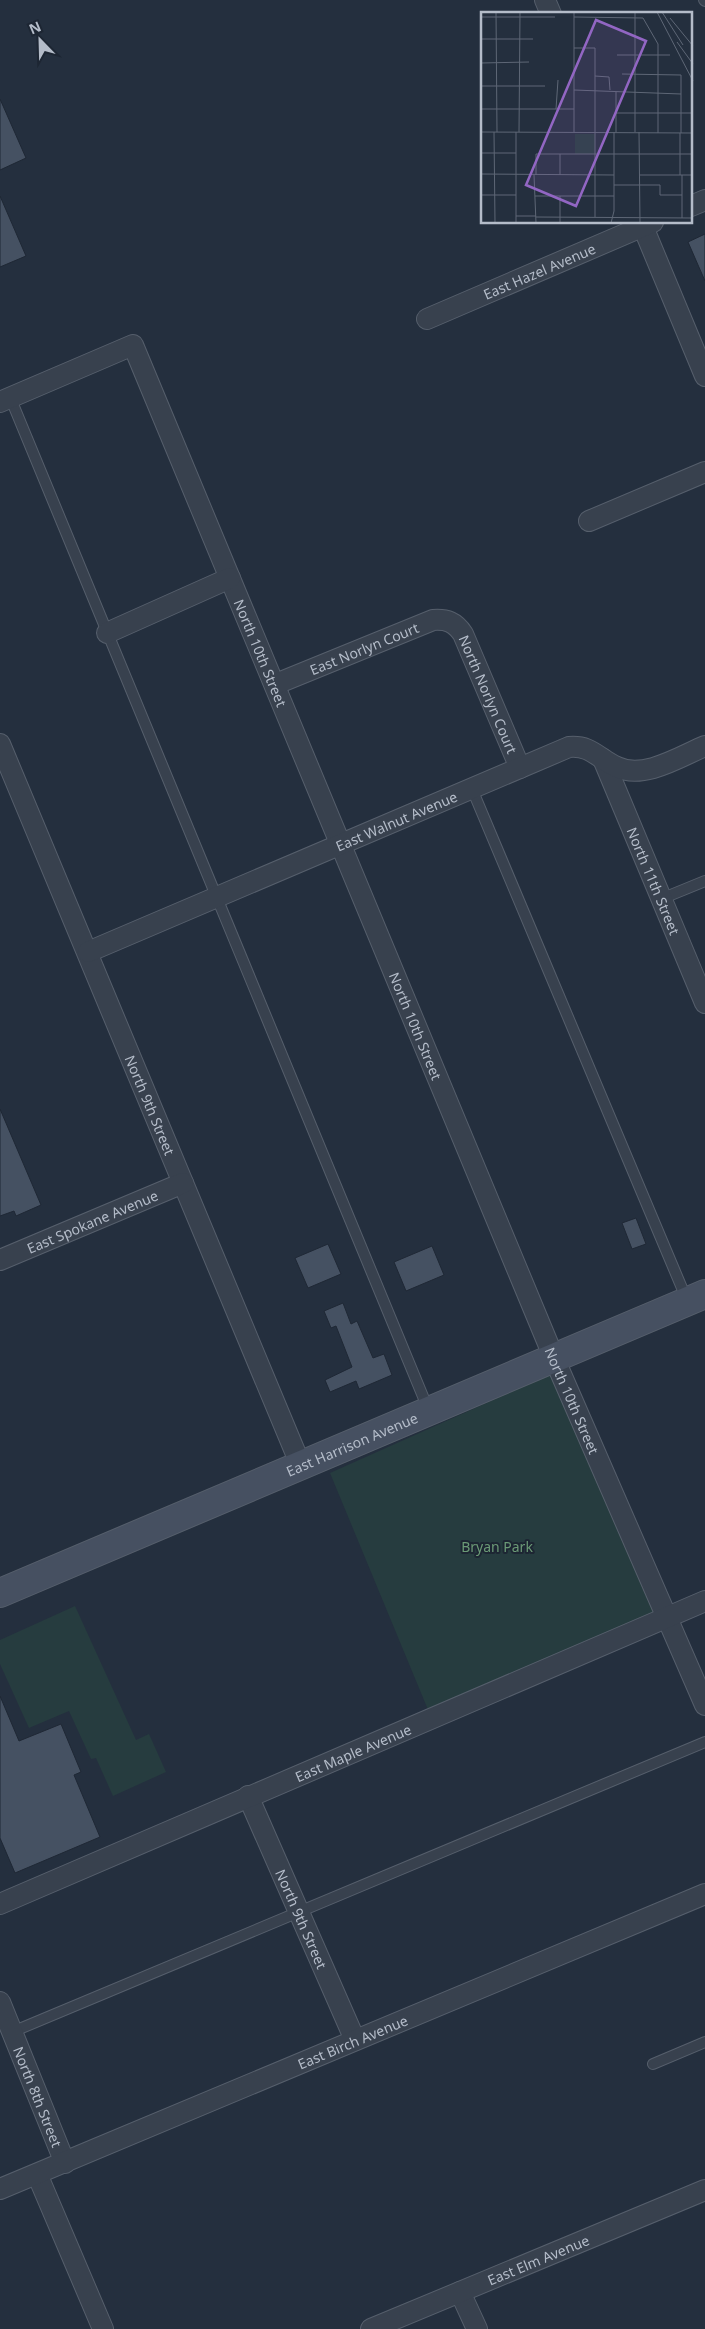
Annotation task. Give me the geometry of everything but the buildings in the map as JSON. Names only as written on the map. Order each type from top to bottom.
[{"type":"street","points":[[545,0],[550,12]]},
{"type":"street","points":[[692,206],[705,200]]},
{"type":"street","points":[[646,224],[705,376]]},
{"type":"street","name":"East Hazel Avenue","points":[[427,319],[646,224]]},
{"type":"street","name":"North 10th Street","points":[[5,399],[133,345],[276,684],[340,845],[554,1358],[705,1704]]},
{"type":"street","points":[[589,521],[705,472]]},
{"type":"street","points":[[107,633],[230,578]]},
{"type":"street","name":"East Norlyn Court","points":[[276,684],[433,620],[445,620],[453,623]]},
{"type":"street","name":"North Norlyn Court","points":[[453,623],[463,634],[520,768]]},
{"type":"street","name":"North 9th Street","points":[[0,744],[301,1466]]},
{"type":"street","name":"East Walnut Avenue","points":[[88,952],[569,747],[588,748],[603,759],[625,770],[642,770],[705,746]]},
{"type":"street","name":"North 11th Street","points":[[603,759],[705,1002]]},
{"type":"street","name":"East Spokane Avenue","points":[[0,1260],[184,1183]]},
{"type":"street","name":"East Harrison Avenue","points":[[0,1592],[696,1298]]},
{"type":"street","name":"East Maple Avenue","points":[[0,1904],[705,1600]]},
{"type":"street","name":"North 9th Street","points":[[248,1796],[355,2040]]},
{"type":"street","name":"East Birch Avenue","points":[[0,2189],[705,1894]]},
{"type":"street","name":"North 8th Street","points":[[0,2002],[65,2163]]},
{"type":"street","points":[[37,2174],[103,2329]]},
{"type":"street","name":"East Elm Avenue","points":[[371,2329],[705,2190]]},
{"type":"street","points":[[460,2292],[477,2329]]},
{"type":"lane","points":[[5,399],[107,633],[429,1411]]},
{"type":"lane","points":[[472,789],[696,1298]]},
{"type":"lane","points":[[662,899],[705,882]]},
{"type":"lane","points":[[12,2032],[705,1742]]},
{"type":"lane","points":[[653,2064],[705,2042]]},
{"type":"green space","name":"Bryan Park","points":[[558,1371],[667,1616],[431,1717],[330,1473]]},
{"type":"green space","points":[[75,1606],[136,1740],[149,1734],[166,1772],[113,1796],[96,1758],[91,1759],[69,1711],[29,1728],[0,1664],[0,1640]]}]
